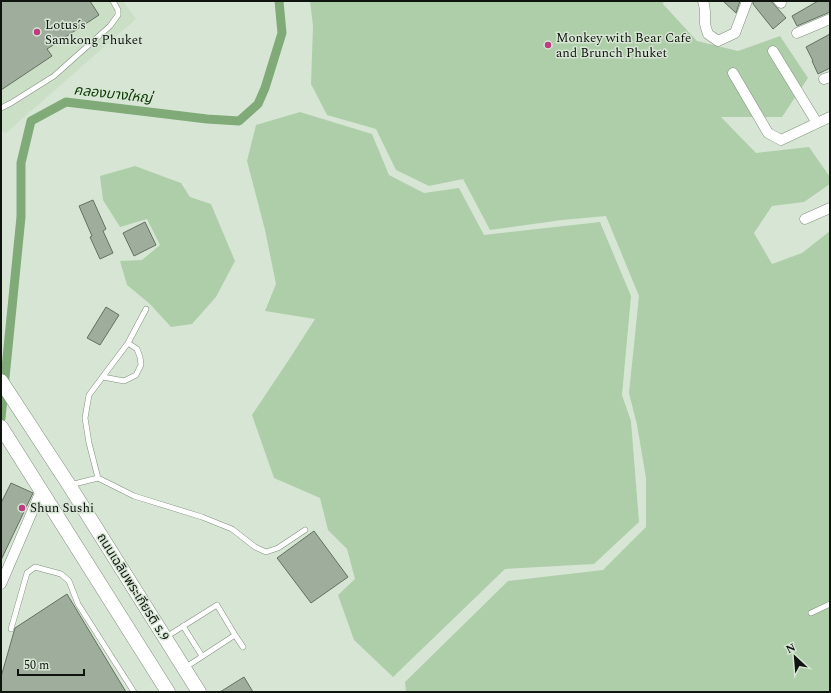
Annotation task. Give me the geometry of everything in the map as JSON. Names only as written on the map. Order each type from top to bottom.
[{"type":"main road","name":"ถนนเฉลิมพระเกียรติ ร.9","points":[[4,387],[69,485],[199,692]]},
{"type":"main road","name":"ถนนเฉลิมพระเกียรติ ร.9","points":[[1,427],[168,692]]},
{"type":"street","points":[[703,1],[708,34],[718,41],[735,32],[748,1]]},
{"type":"street","points":[[797,34],[830,20]]},
{"type":"street","points":[[773,51],[817,123]]},
{"type":"street","points":[[733,73],[768,132],[781,140],[830,117]]},
{"type":"street","points":[[804,219],[830,208]]},
{"type":"street","points":[[1,584],[41,491]]},
{"type":"lane","points":[[1,108],[54,76],[110,26],[118,15],[118,10],[113,1]]},
{"type":"lane","points":[[98,478],[85,418],[89,395],[128,343],[146,309]]},
{"type":"lane","points":[[103,377],[124,381],[136,375],[141,365],[140,357],[137,349],[128,343]]},
{"type":"lane","points":[[69,485],[98,478],[134,496],[202,517],[232,529],[255,547],[266,552],[278,548],[305,530]]},
{"type":"lane","points":[[11,629],[27,573],[35,567],[61,574],[69,581],[78,604],[134,692]]},
{"type":"lane","points":[[811,613],[830,604]]},
{"type":"lane","points":[[165,638],[217,605],[243,647]]},
{"type":"lane","points":[[183,626],[202,656]]},
{"type":"lane","points":[[184,668],[235,635]]},
{"type":"shaded area","points":[[1,1],[123,1],[136,19],[6,133],[1,131]]},
{"type":"shaded area","points":[[310,1],[664,1],[663,4],[697,41],[738,51],[780,36],[808,78],[782,117],[721,117],[756,153],[809,147],[830,177],[830,184],[804,202],[772,206],[754,233],[772,264],[802,253],[830,231],[830,692],[406,692],[405,682],[508,581],[603,570],[646,527],[646,478],[637,425],[629,393],[639,296],[606,216],[562,220],[490,230],[463,179],[429,186],[396,170],[376,129],[327,115],[311,84],[313,26]]},
{"type":"shaded area","points":[[300,112],[372,134],[389,175],[424,193],[459,188],[484,235],[600,222],[631,296],[622,395],[631,421],[639,522],[594,564],[505,569],[393,677],[354,640],[338,595],[355,579],[347,549],[328,530],[320,498],[274,478],[252,415],[315,319],[265,311],[276,284],[265,230],[247,161],[256,125]]},
{"type":"shaded area","points":[[135,166],[181,183],[190,197],[211,204],[235,261],[216,297],[192,324],[171,327],[150,304],[127,285],[120,261],[142,260],[160,245],[147,219],[120,227],[103,200],[100,176]]},
{"type":"building","name":"Lotus’s Samkong Phuket","points":[[1,1],[90,1],[99,15],[47,49],[52,56],[1,90]]},
{"type":"building","points":[[723,1],[740,1],[736,13]]},
{"type":"building","points":[[753,1],[771,1],[786,18],[773,29],[753,4]]},
{"type":"building","points":[[818,1],[830,1],[830,12],[797,26],[792,16]]},
{"type":"building","points":[[830,34],[830,68],[818,74],[806,47]]},
{"type":"building","points":[[93,200],[106,229],[103,231],[113,253],[100,259],[79,206]]},
{"type":"building","points":[[145,222],[156,245],[134,256],[123,233]]},
{"type":"building","points":[[106,307],[119,315],[100,345],[87,338]]},
{"type":"building","points":[[11,483],[33,493],[1,560],[1,503]]},
{"type":"building","points":[[314,531],[348,577],[311,603],[277,558]]},
{"type":"building","points":[[67,594],[126,692],[1,692],[1,677],[15,628]]},
{"type":"building","points":[[244,677],[253,692],[220,692]]},
{"type":"waterway","name":"คลองบางใหญ่","points":[[1,418],[21,217],[21,163],[31,121],[66,102],[207,119],[239,121],[258,104],[265,88],[282,33],[279,1]]},
{"type":"place","name":"Lotus’s Samkong Phuket","points":[[37,32]]},
{"type":"place","name":"Monkey with Bear Cafe and Brunch Phuket","points":[[548,45]]},
{"type":"place","name":"Shun Sushi","points":[[22,508]]}]
